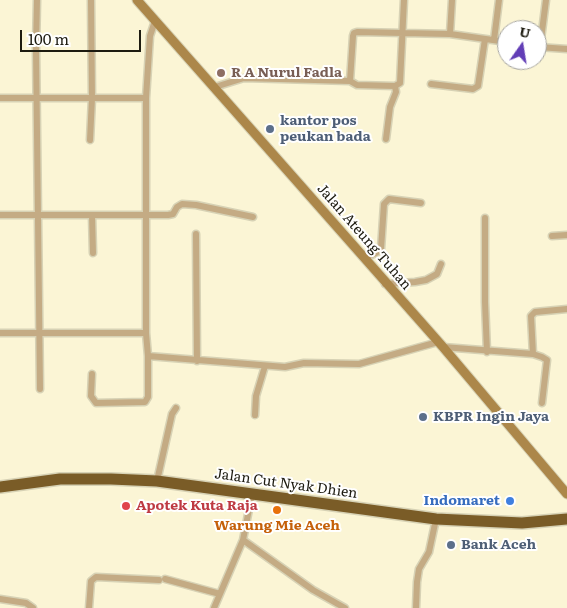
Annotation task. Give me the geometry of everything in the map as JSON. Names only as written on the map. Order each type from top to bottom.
[{"type":"highway","name":"Jalan Cut Nyak Dhien","points":[[0,487],[60,479],[157,481],[436,519],[522,523],[567,519]]},
{"type":"street","points":[[38,0],[36,48],[40,389]]},
{"type":"street","points":[[90,140],[92,98],[91,0]]},
{"type":"street","name":"Jalan Ateung Tuhan","points":[[137,0],[215,87],[385,284],[440,344],[567,494]]},
{"type":"street","points":[[215,87],[244,78],[350,81],[357,85],[395,86],[400,83],[404,0]]},
{"type":"street","points":[[450,34],[452,0]]},
{"type":"street","points":[[494,40],[499,0]]},
{"type":"street","points":[[543,20],[546,0]]},
{"type":"street","points":[[92,374],[91,396],[96,403],[146,402],[148,397],[148,356],[146,333],[146,98],[150,36],[155,21]]},
{"type":"street","points":[[350,81],[354,33],[357,32],[450,34],[497,40]]},
{"type":"street","points":[[431,84],[473,88],[478,86],[485,39]]},
{"type":"street","points":[[547,48],[567,50]]},
{"type":"street","points":[[386,139],[390,107],[396,92],[395,86]]},
{"type":"street","points":[[0,98],[146,98]]},
{"type":"street","points":[[364,258],[376,254],[381,249],[384,204],[389,199],[422,203]]},
{"type":"street","points":[[0,215],[170,215],[182,204],[196,205],[253,217]]},
{"type":"street","points":[[92,215],[92,253]]},
{"type":"street","points":[[485,218],[484,302],[487,352]]},
{"type":"street","points":[[196,234],[196,361]]},
{"type":"street","points":[[552,236],[567,235]]},
{"type":"street","points":[[385,284],[426,280],[436,274],[441,264]]},
{"type":"street","points":[[533,354],[531,316],[535,312],[567,309]]},
{"type":"street","points":[[0,333],[146,333]]},
{"type":"street","points":[[148,356],[285,367],[304,363],[364,364],[372,359],[440,344],[487,352],[533,354],[547,360],[542,403]]},
{"type":"street","points":[[254,415],[256,396],[265,366]]},
{"type":"street","points":[[157,481],[172,414],[176,408]]},
{"type":"street","points":[[214,608],[243,540],[252,494]]},
{"type":"street","points":[[416,608],[419,569],[429,552],[436,519]]},
{"type":"street","points":[[243,540],[313,590],[345,608]]},
{"type":"street","points":[[89,608],[91,581],[96,577],[162,579],[220,594]]},
{"type":"street","points":[[0,599],[26,603],[33,608]]},
{"type":"place","name":"R A Nurul Fadla","points":[[221,73]]},
{"type":"place","name":"kantor pos peukan bada","points":[[270,129]]},
{"type":"place","name":"KBPR Ingin Jaya","points":[[423,417]]},
{"type":"place","name":"Indomaret","points":[[510,501]]},
{"type":"place","name":"Apotek Kuta Raja","points":[[126,506]]},
{"type":"place","name":"Warung Mie Aceh","points":[[277,510]]},
{"type":"place","name":"Bank Aceh","points":[[451,545]]}]
